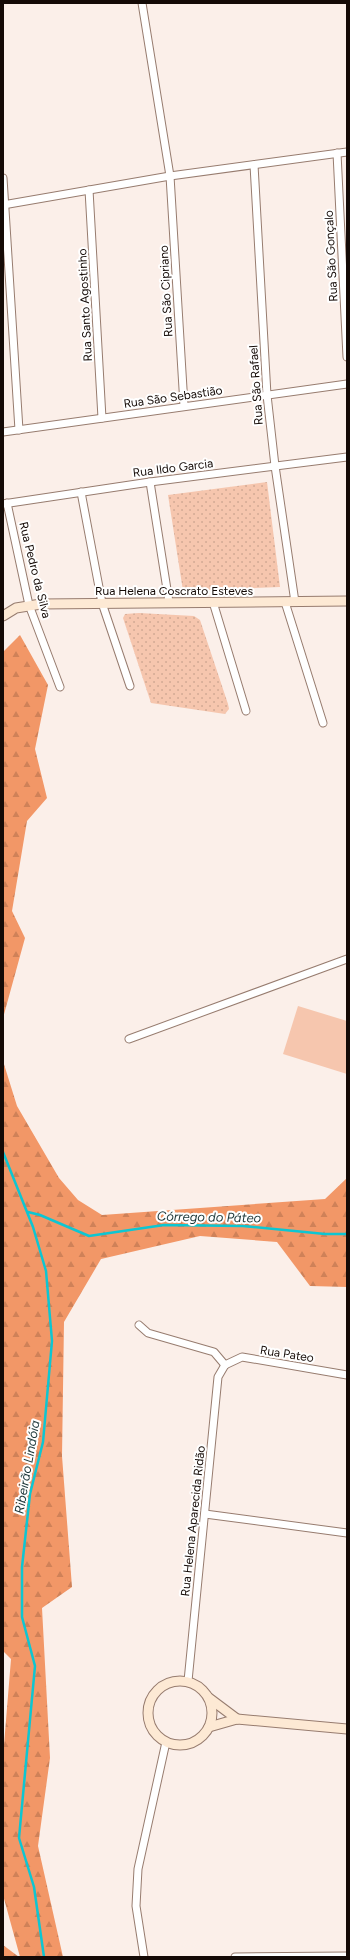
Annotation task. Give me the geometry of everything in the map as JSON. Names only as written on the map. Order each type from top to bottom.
[{"type":"street","name":"Rua São Cipriano","points":[[142,3],[170,176],[184,406]]},
{"type":"street","points":[[4,205],[170,176],[347,152]]},
{"type":"street","name":"Rua São Gonçalo","points":[[337,153],[347,357]]},
{"type":"street","name":"Rua São Rafael","points":[[254,165],[267,396],[275,466],[295,602]]},
{"type":"street","points":[[3,178],[19,430]]},
{"type":"street","name":"Rua Santo Agostinho","points":[[90,190],[102,418]]},
{"type":"street","name":"Rua São Sebastião","points":[[3,432],[347,384]]},
{"type":"street","name":"Rua Ildo Garcia","points":[[5,503],[150,482],[347,457]]},
{"type":"street","points":[[150,482],[169,602]]},
{"type":"street","points":[[81,492],[102,603],[130,686]]},
{"type":"street","name":"Rua Pedro da Silva","points":[[5,503],[29,605],[60,687]]},
{"type":"street","name":"Rua Helena Coscrato Esteves","points":[[3,616],[16,608],[29,605],[169,602],[347,601]]},
{"type":"street","points":[[213,602],[246,711]]},
{"type":"street","points":[[285,602],[323,723]]},
{"type":"street","points":[[129,1039],[347,959]]},
{"type":"street","points":[[138,1325],[148,1333],[214,1352],[225,1365]]},
{"type":"street","name":"Rua Pateo","points":[[225,1365],[242,1357],[347,1375]]},
{"type":"street","name":"Rua Helena Aparecida Ridão","points":[[188,1682],[218,1377],[225,1365]]},
{"type":"street","points":[[205,1514],[347,1533]]},
{"type":"street","points":[[209,1698],[212,1716],[209,1727],[203,1736],[194,1743],[183,1746],[172,1745],[153,1732],[147,1711],[150,1700],[156,1690],[166,1684],[176,1681],[188,1682],[204,1691],[209,1698],[237,1719]]},
{"type":"street","points":[[209,1727],[237,1719],[347,1730]]},
{"type":"street","points":[[144,1957],[136,1906],[138,1869],[166,1742]]},
{"type":"street","points":[[235,1957],[347,1956]]},
{"type":"shaded area","points":[[267,482],[280,587],[183,591],[168,495]]},
{"type":"shaded area","points":[[139,613],[194,616],[200,620],[228,704],[229,709],[225,714],[151,703],[123,618],[125,614]]},
{"type":"shaded area","points":[[298,1006],[347,1021],[347,1074],[283,1054]]},
{"type":"green space","points":[[20,635],[48,685],[35,749],[47,798],[27,821],[12,911],[25,938],[3,1018],[3,652]]},
{"type":"green space","points":[[3,1061],[17,1106],[59,1178],[78,1200],[102,1215],[325,1199],[347,1178],[347,1287],[310,1286],[277,1242],[200,1236],[101,1259],[64,1322],[62,1456],[72,1587],[42,1608],[50,1758],[38,1846],[63,1957],[20,1957],[3,1895],[3,1757],[11,1659],[3,1651]]},
{"type":"green space","points":[[3,1945],[19,1957],[3,1957]]},
{"type":"waterway","name":"Ribeirão Lindóia","points":[[3,1152],[33,1227],[46,1271],[52,1341],[43,1442],[30,1494],[22,1567],[22,1617],[35,1666],[19,1838],[34,1887],[44,1957]]},
{"type":"waterway","name":"Córrego do Páteo","points":[[28,1212],[40,1215],[89,1236],[164,1225],[243,1226],[325,1234],[347,1234]]}]
